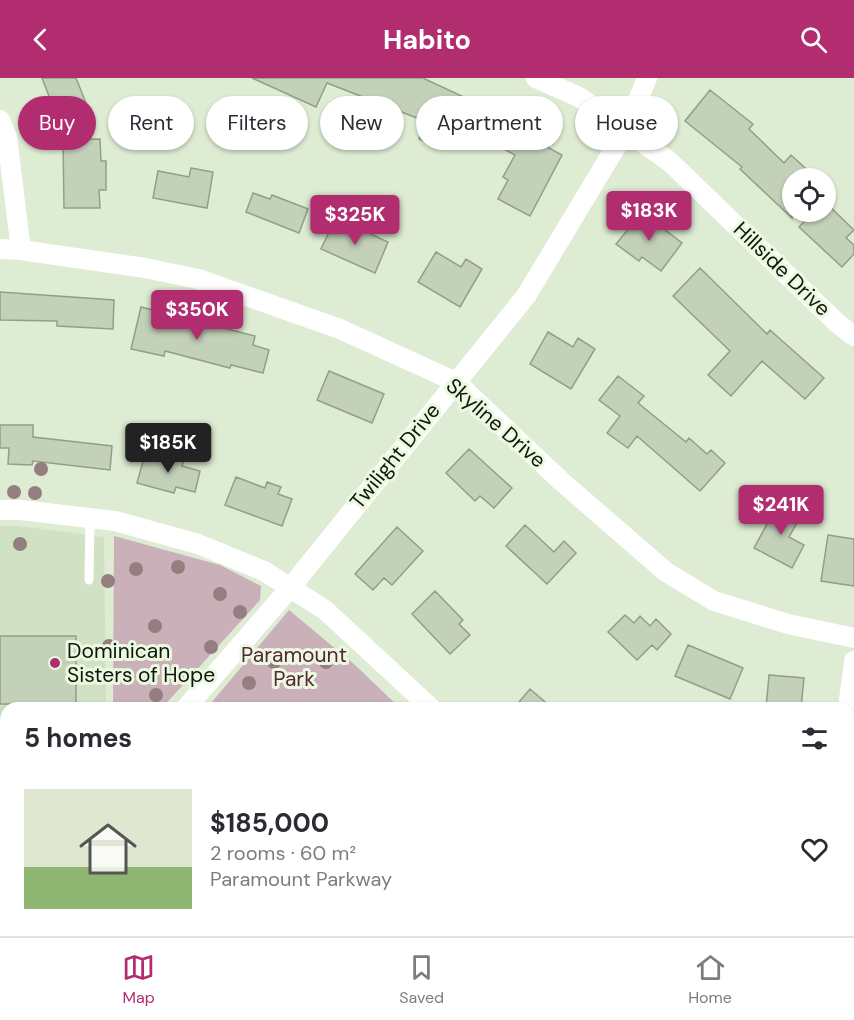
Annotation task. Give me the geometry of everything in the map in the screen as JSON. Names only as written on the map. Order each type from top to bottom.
[{"type":"street","name":"Hillside Drive","points":[[536,78],[577,96]]},
{"type":"street","name":"Twilight Drive","points":[[640,96],[647,78]]},
{"type":"street","points":[[0,120],[8,137],[21,250]]},
{"type":"street","name":"Twilight Drive","points":[[191,702],[290,588],[526,296],[614,150]]},
{"type":"street","name":"Hillside Drive","points":[[654,150],[670,162],[837,323],[854,336]]},
{"type":"street","name":"Skyline Drive","points":[[0,249],[145,268],[198,279],[340,329],[456,382],[561,480],[666,572],[714,601],[788,624],[854,638]]},
{"type":"street","points":[[0,510],[21,510],[115,521],[198,544],[264,571],[325,610],[425,702]]},
{"type":"street","points":[[849,702],[854,661]]},
{"type":"lane","points":[[89,580],[90,518]]},
{"type":"shaded area","points":[[0,526],[18,526],[104,537],[106,702],[0,702]]},
{"type":"green space","points":[[114,536],[220,565],[261,586],[260,600],[167,702],[113,702]]},
{"type":"green space","name":"Paramount Park","points":[[289,610],[355,665],[394,702],[212,702]]},
{"type":"building","points":[[42,78],[76,78],[83,96],[49,96]]},
{"type":"building","points":[[252,78],[423,78],[462,96],[416,96],[416,118],[404,113],[404,96],[360,96],[327,83],[316,107],[308,103],[308,96],[292,96]]},
{"type":"building","points":[[710,90],[753,124],[749,129],[784,163],[791,155],[805,168],[782,168],[782,209],[740,169],[742,167],[685,121]]},
{"type":"building","points":[[96,139],[100,139],[101,161],[106,161],[106,190],[99,190],[100,208],[64,208],[63,150],[96,150]]},
{"type":"building","points":[[506,150],[553,150],[562,155],[530,216],[498,199],[508,180],[503,177],[515,155]]},
{"type":"building","points":[[191,168],[213,172],[207,208],[153,198],[158,171],[189,177]]},
{"type":"building","points":[[253,193],[270,199],[272,195],[308,209],[299,233],[246,212]]},
{"type":"building","points":[[642,212],[682,243],[661,271],[642,257],[639,261],[616,244]]},
{"type":"building","points":[[836,213],[854,230],[846,238],[854,245],[854,254],[842,267],[799,227],[804,222],[836,222]]},
{"type":"building","points":[[334,222],[352,230],[354,226],[388,242],[375,273],[321,249]]},
{"type":"building","points":[[436,252],[461,267],[466,259],[482,269],[460,307],[418,282]]},
{"type":"building","points":[[700,268],[767,334],[770,330],[824,378],[805,399],[762,361],[731,396],[708,375],[730,351],[673,296]]},
{"type":"building","points":[[0,292],[114,300],[113,329],[57,326],[57,321],[0,320]]},
{"type":"building","points":[[141,307],[255,336],[253,345],[269,350],[263,373],[231,365],[230,368],[165,351],[164,356],[131,349]]},
{"type":"building","points":[[548,332],[573,347],[578,338],[595,349],[571,389],[530,364]]},
{"type":"building","points":[[329,371],[384,394],[372,423],[317,400]]},
{"type":"building","points":[[618,376],[644,396],[638,403],[686,442],[689,438],[707,454],[711,450],[725,463],[700,491],[637,436],[628,448],[607,433],[620,416],[599,400]]},
{"type":"building","points":[[0,425],[33,425],[33,437],[112,446],[110,470],[33,461],[32,465],[8,464],[9,448],[0,448]]},
{"type":"building","points":[[469,449],[512,488],[494,508],[480,496],[475,501],[446,473]]},
{"type":"building","points":[[145,454],[167,461],[169,456],[184,460],[182,466],[200,471],[195,492],[176,487],[174,493],[137,483]]},
{"type":"building","points":[[236,477],[265,488],[267,482],[281,487],[278,494],[292,499],[282,526],[225,505]]},
{"type":"building","points":[[779,502],[802,514],[789,537],[804,545],[792,568],[754,548]]},
{"type":"building","points":[[525,525],[554,552],[564,541],[576,553],[547,584],[506,546]]},
{"type":"building","points":[[397,527],[423,551],[392,585],[384,578],[373,590],[355,574]]},
{"type":"building","points":[[828,535],[854,539],[854,586],[821,581]]},
{"type":"building","points":[[435,591],[463,620],[459,624],[470,635],[450,654],[412,614]]},
{"type":"building","points":[[625,615],[634,623],[640,616],[650,626],[656,619],[671,634],[657,650],[652,645],[637,660],[608,632]]},
{"type":"building","points":[[0,636],[76,636],[76,702],[0,702]]},
{"type":"building","points":[[688,645],[743,668],[730,699],[675,676]]},
{"type":"building","points":[[769,675],[804,678],[802,702],[767,702]]},
{"type":"building","points":[[530,689],[545,702],[519,702]]},
{"type":"place","name":"Dominican Sisters of Hope","points":[[55,663]]}]
